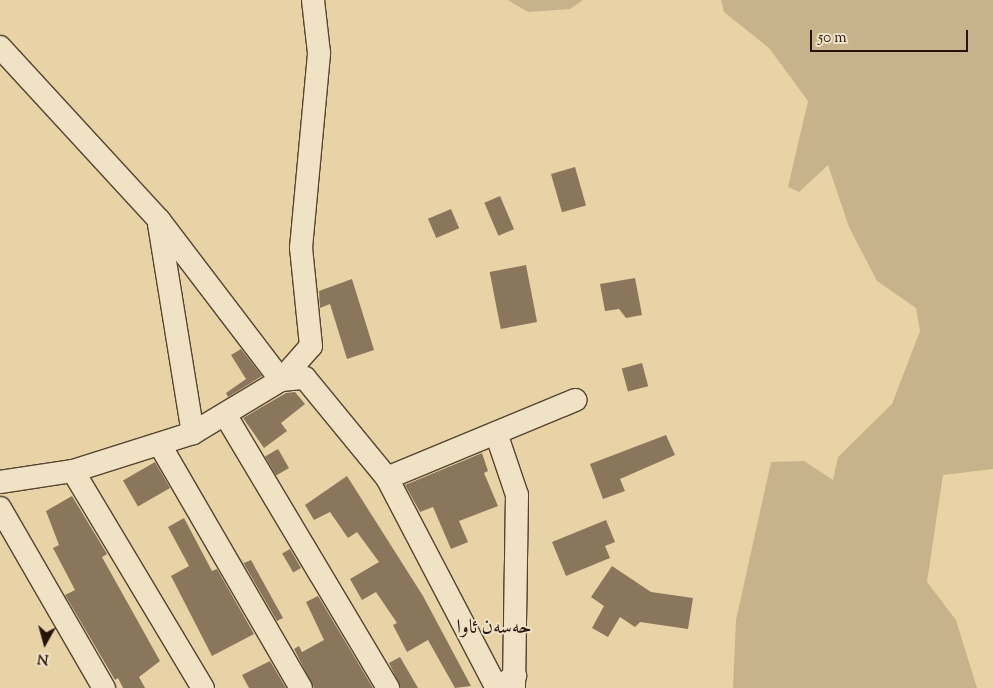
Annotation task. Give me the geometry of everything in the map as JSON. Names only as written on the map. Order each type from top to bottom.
[{"type":"street","points":[[0,482],[73,471],[193,433],[226,416],[281,380],[311,346],[301,248],[319,53],[313,0]]},
{"type":"street","points":[[0,47],[158,220],[281,380]]},
{"type":"street","points":[[158,220],[193,433]]},
{"type":"street","points":[[281,380],[305,378],[388,478],[497,688],[515,682],[516,495],[496,433]]},
{"type":"street","points":[[388,478],[575,400]]},
{"type":"street","points":[[226,416],[388,688]]},
{"type":"street","points":[[160,445],[300,688]]},
{"type":"street","points":[[73,471],[203,688]]},
{"type":"street","points":[[0,508],[98,686]]},
{"type":"shaded area","points":[[508,0],[583,0],[570,9],[528,12]]},
{"type":"shaded area","points":[[721,0],[993,0],[993,469],[943,475],[927,582],[956,620],[977,688],[733,688],[736,620],[771,462],[804,461],[833,480],[838,457],[892,404],[920,331],[916,308],[877,281],[849,227],[828,165],[799,192],[788,187],[808,101],[769,48],[724,12]]},
{"type":"building","points":[[575,167],[586,205],[562,212],[551,174]]},
{"type":"building","points":[[500,196],[514,229],[498,236],[484,203]]},
{"type":"building","points":[[451,209],[459,228],[436,238],[428,219]]},
{"type":"building","points":[[526,265],[537,322],[501,329],[490,272]]},
{"type":"building","points":[[635,278],[642,315],[626,318],[619,309],[605,311],[600,284]]},
{"type":"building","points":[[352,279],[374,350],[347,359],[330,304],[320,308],[319,291]]},
{"type":"building","points":[[241,349],[262,376],[228,397],[226,393],[246,379],[231,355]]},
{"type":"building","points":[[642,363],[648,386],[628,392],[622,368]]},
{"type":"building","points":[[295,392],[305,404],[281,423],[287,431],[264,448],[243,418],[286,393]]},
{"type":"building","points":[[666,435],[675,455],[620,479],[625,491],[603,499],[590,464]]},
{"type":"building","points":[[278,449],[289,468],[276,476],[265,456]]},
{"type":"building","points":[[482,453],[488,471],[484,473],[498,506],[459,521],[468,542],[451,549],[433,507],[420,512],[405,485]]},
{"type":"building","points":[[155,462],[170,488],[138,506],[123,480]]},
{"type":"building","points":[[347,476],[423,596],[471,686],[455,688],[428,640],[407,652],[393,625],[397,623],[376,592],[362,600],[350,579],[379,562],[357,532],[348,538],[330,512],[314,520],[305,505]]},
{"type":"building","points":[[72,496],[107,554],[102,557],[160,661],[139,677],[145,688],[123,688],[118,678],[115,680],[65,595],[75,590],[53,548],[59,545],[46,511]]},
{"type":"building","points":[[184,518],[212,571],[217,569],[254,634],[212,656],[171,576],[189,566],[168,527]]},
{"type":"building","points":[[606,520],[615,542],[605,546],[610,558],[566,576],[552,542]]},
{"type":"building","points":[[290,549],[301,568],[293,573],[282,554]]},
{"type":"building","points":[[240,557],[244,563],[251,560],[283,618],[277,621]]},
{"type":"building","points":[[612,566],[651,592],[693,598],[688,629],[640,622],[635,627],[620,617],[608,637],[592,628],[604,606],[591,597]]},
{"type":"building","points":[[318,596],[373,688],[314,688],[294,649],[299,646],[302,652],[324,640],[306,602]]},
{"type":"building","points":[[400,657],[418,688],[401,688],[389,663]]},
{"type":"building","points":[[270,661],[286,688],[249,688],[242,675]]},
{"type":"district","name":"حەسەن ئاوا","points":[[494,628]]}]
